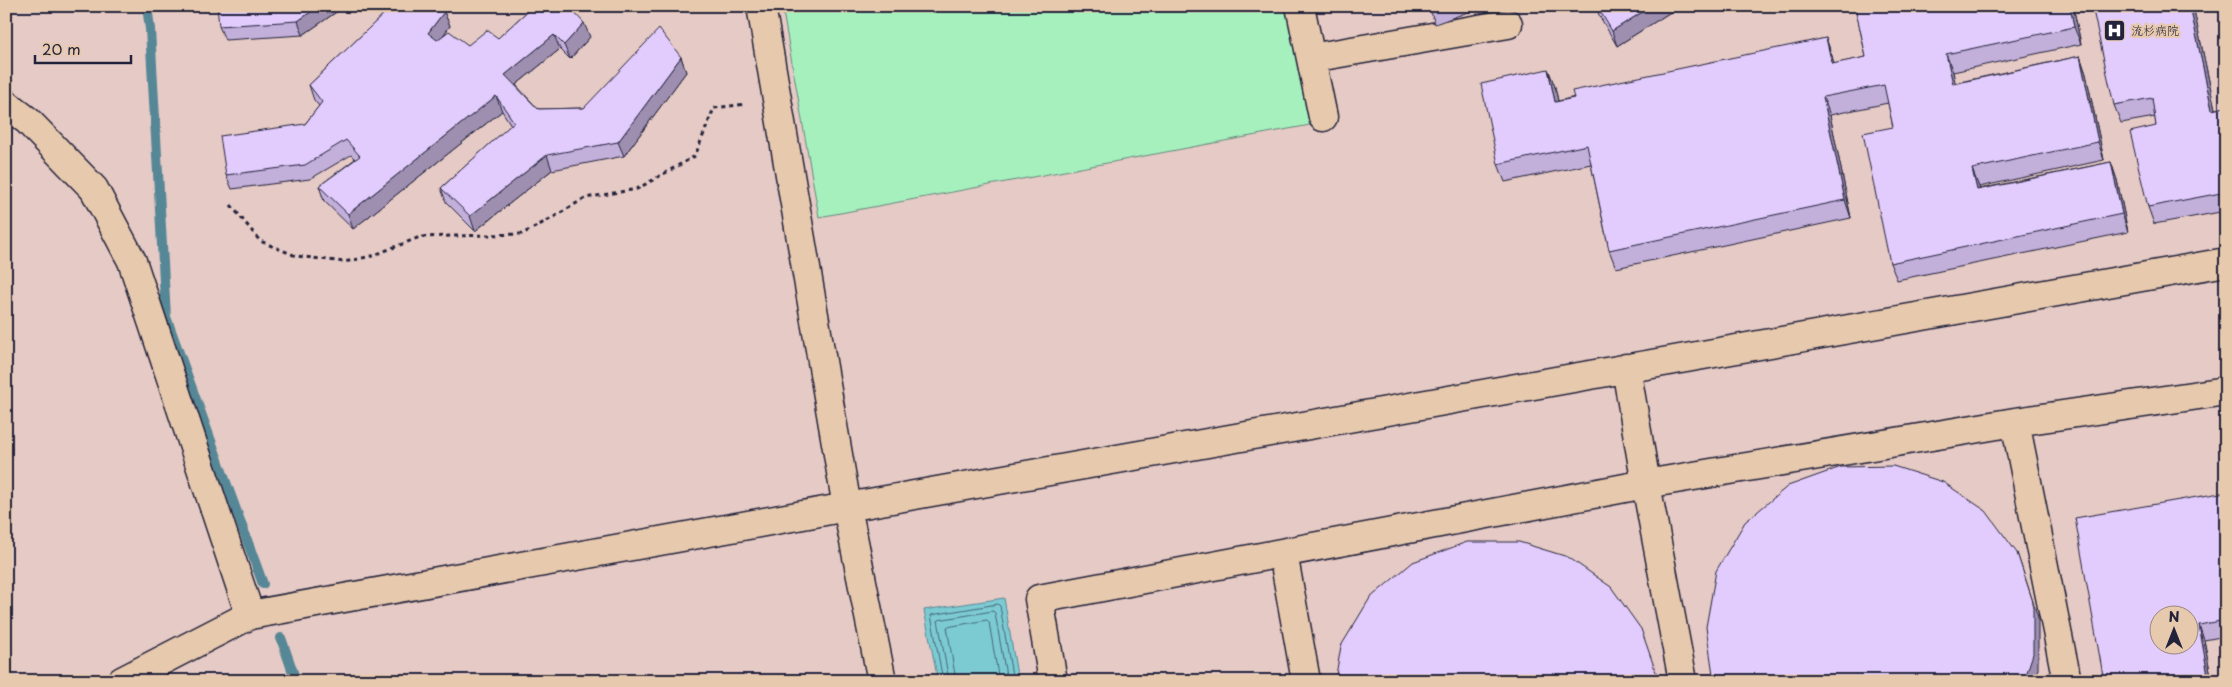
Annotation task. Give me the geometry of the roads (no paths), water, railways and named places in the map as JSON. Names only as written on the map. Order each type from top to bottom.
[{"type":"street","points":[[761,6],[847,507],[882,681]]},
{"type":"street","points":[[1300,6],[1322,117]]},
{"type":"street","points":[[1310,58],[1508,24]]},
{"type":"street","points":[[6,104],[28,121],[94,189],[132,261],[250,614]]},
{"type":"street","points":[[122,681],[250,614],[2226,262]]},
{"type":"street","points":[[1626,368],[1682,681]]},
{"type":"street","points":[[1053,681],[1039,599],[1646,484],[2016,422],[2226,391]]},
{"type":"street","points":[[2016,422],[2068,681]]},
{"type":"street","points":[[1283,553],[1306,681]]},
{"type":"water","points":[[1004,598],[1018,681],[938,681],[924,610]]},
{"type":"waterway","points":[[147,6],[150,29],[166,317],[263,584]]},
{"type":"waterway","points":[[281,638],[296,681]]},
{"type":"place","name":"流杉病院","points":[[2115,30]]}]
